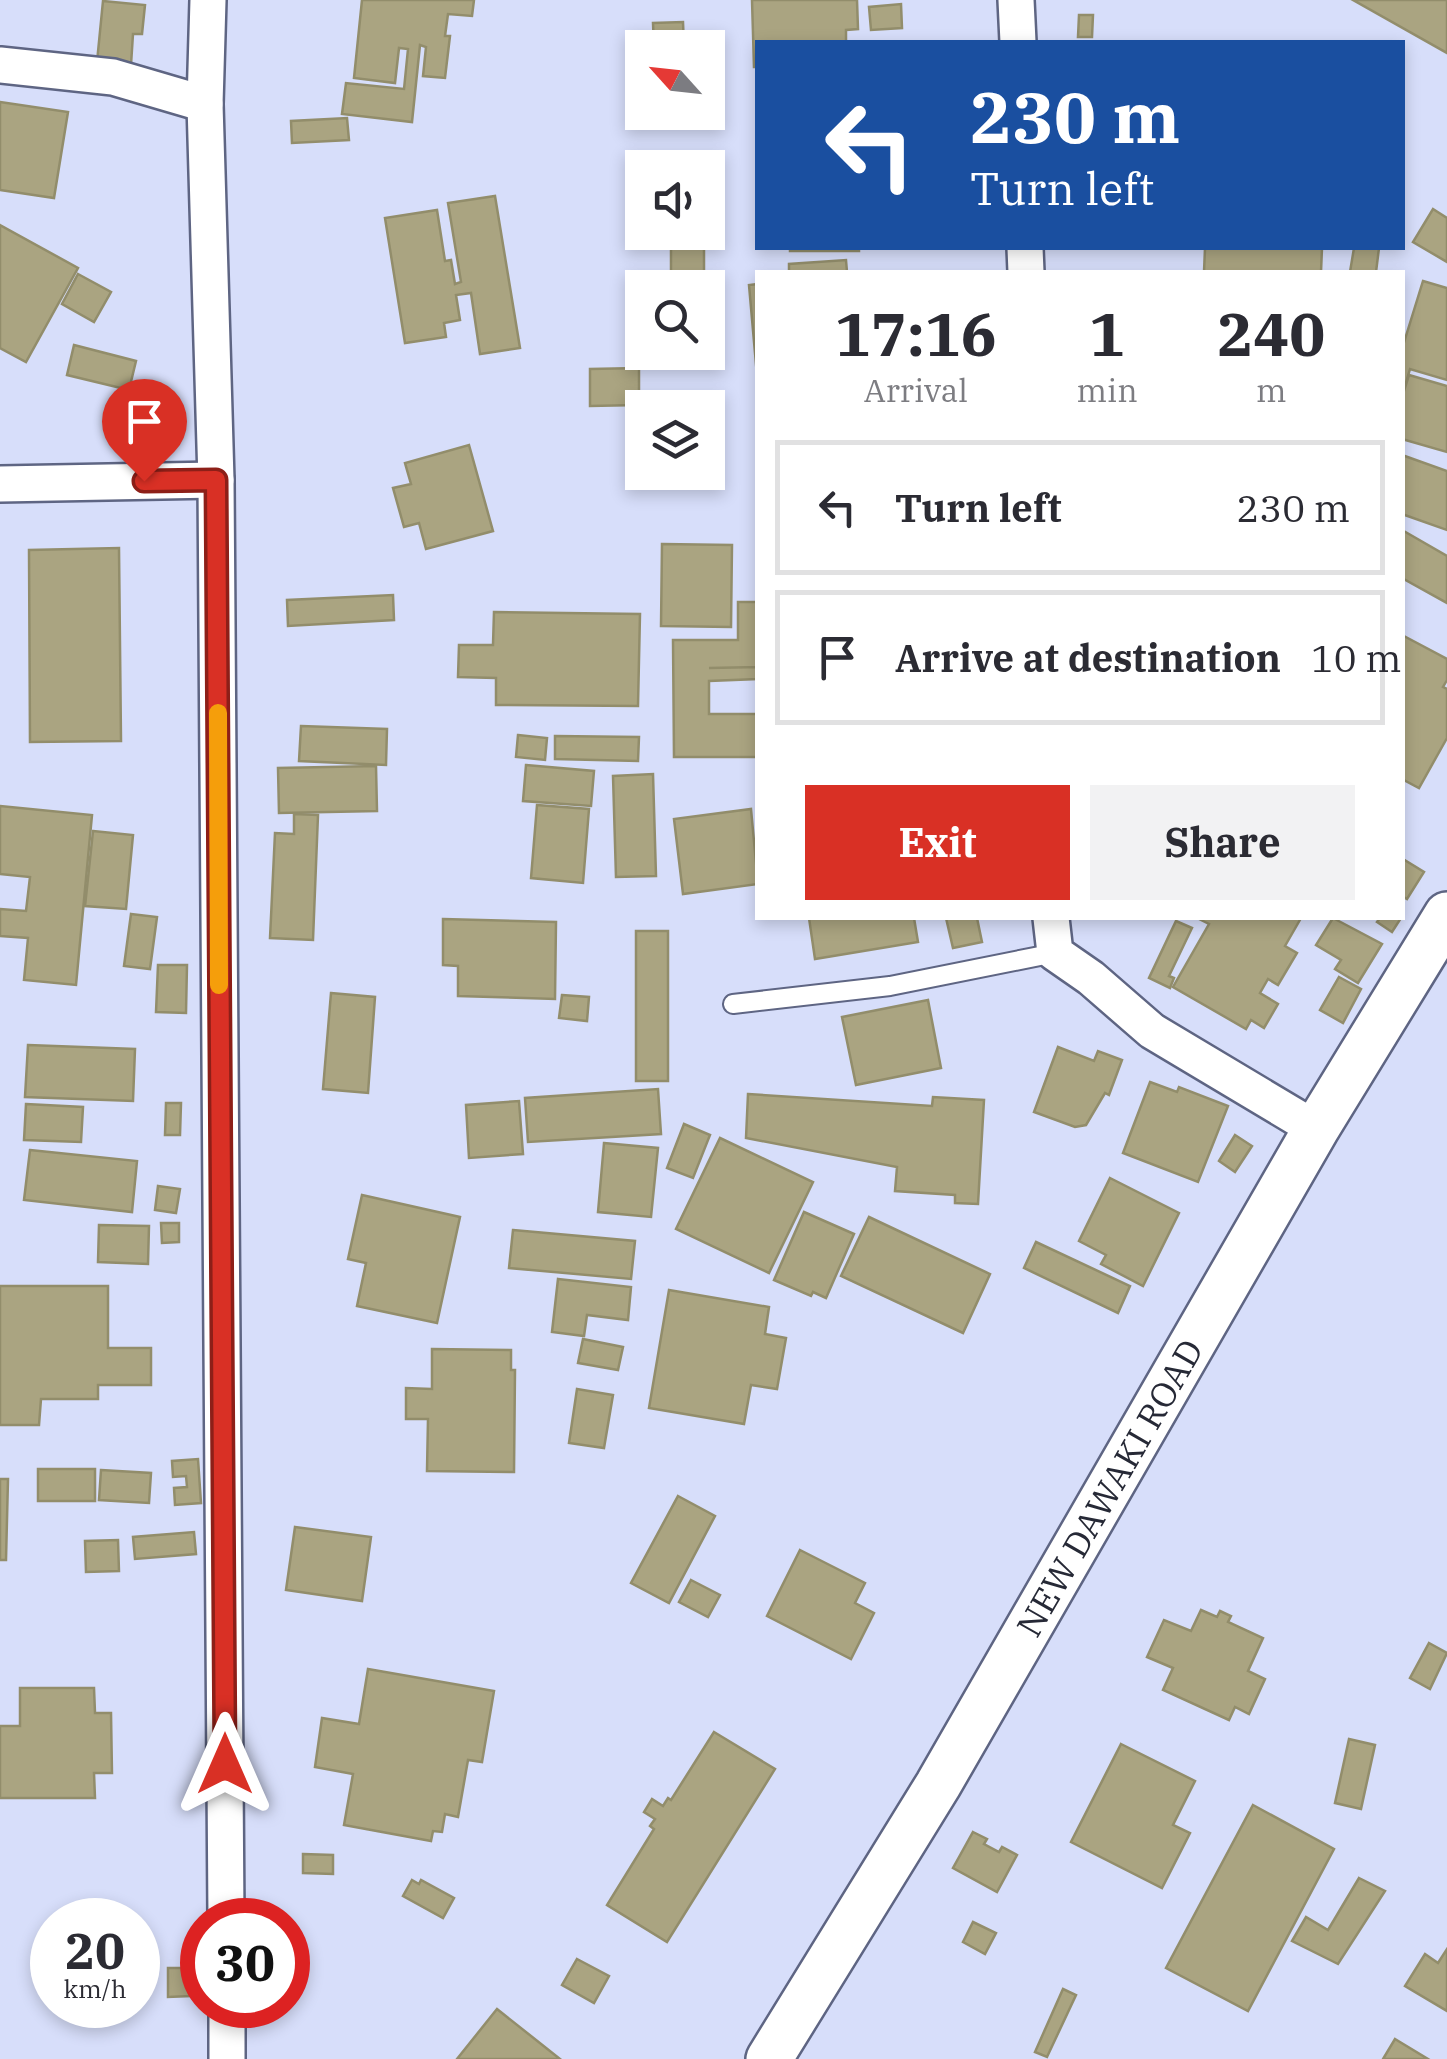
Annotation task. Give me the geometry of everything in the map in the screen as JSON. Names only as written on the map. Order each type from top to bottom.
[{"type":"street","points":[[208,0],[205,104],[216,480],[226,1898]]},
{"type":"street","points":[[1016,0],[1018,40]]},
{"type":"street","points":[[0,65],[113,78],[205,104]]},
{"type":"street","points":[[0,484],[216,480]]},
{"type":"street","name":"NEW DAWAKI ROAD","points":[[769,2059],[938,1785],[1316,1129],[1447,915]]},
{"type":"street","points":[[1050,920],[1055,953],[1091,978],[1152,1032],[1316,1129]]},
{"type":"street","points":[[227,2028],[227,2059]]},
{"type":"lane","points":[[733,1004],[890,986],[1055,953]]},
{"type":"building","points":[[362,0],[474,0],[472,16],[448,14],[445,36],[450,36],[445,78],[423,76],[426,47],[420,45],[412,122],[342,114],[346,83],[404,89],[408,49],[399,48],[395,83],[354,78]]},
{"type":"building","points":[[752,0],[857,0],[858,29],[846,30],[846,40],[755,40],[754,67]]},
{"type":"building","points":[[1353,0],[1447,0],[1447,53]]},
{"type":"building","points":[[103,1],[145,5],[142,34],[133,34],[131,65],[97,62]]},
{"type":"building","points":[[901,4],[902,28],[871,30],[869,7]]},
{"type":"building","points":[[1079,15],[1093,15],[1092,37],[1078,37]]},
{"type":"building","points":[[683,22],[683,30],[653,30],[653,23]]},
{"type":"building","points":[[0,102],[68,112],[54,198],[0,190]]},
{"type":"building","points":[[347,118],[349,140],[292,143],[291,121]]},
{"type":"building","points":[[495,196],[520,348],[480,354],[471,293],[456,295],[460,320],[444,323],[446,337],[405,343],[385,218],[437,210],[445,261],[451,260],[455,284],[461,282],[448,203]]},
{"type":"building","points":[[1433,209],[1447,218],[1447,262],[1413,242]]},
{"type":"building","points":[[0,225],[78,268],[26,362],[0,348]]},
{"type":"building","points":[[671,250],[704,250],[704,270],[671,270]]},
{"type":"building","points":[[790,250],[859,250],[859,251]]},
{"type":"building","points":[[1205,250],[1322,250],[1321,270],[1204,270]]},
{"type":"building","points":[[1354,250],[1379,250],[1376,270],[1350,270]]},
{"type":"building","points":[[846,260],[847,270],[789,270],[789,264]]},
{"type":"building","points":[[78,274],[111,292],[94,322],[62,304]]},
{"type":"building","points":[[1423,281],[1447,288],[1447,380],[1410,369],[1405,386],[1405,339]]},
{"type":"building","points":[[755,284],[755,353],[749,285]]},
{"type":"building","points":[[74,345],[136,361],[129,390],[67,375]]},
{"type":"building","points":[[590,369],[639,370],[639,390],[625,390],[625,405],[590,406]]},
{"type":"building","points":[[1409,375],[1447,386],[1447,452],[1405,440],[1405,388]]},
{"type":"building","points":[[469,445],[493,531],[426,549],[419,523],[404,527],[393,488],[411,484],[405,463]]},
{"type":"building","points":[[1405,456],[1447,471],[1447,530],[1405,515]]},
{"type":"building","points":[[1405,532],[1447,556],[1447,603],[1405,580]]},
{"type":"building","points":[[662,544],[732,545],[731,627],[661,626]]},
{"type":"building","points":[[119,548],[121,741],[30,742],[29,550]]},
{"type":"building","points":[[393,595],[394,620],[288,626],[287,600]]},
{"type":"building","points":[[738,602],[755,602],[755,679],[709,681],[709,714],[755,714],[755,757],[674,757],[673,640],[738,640]]},
{"type":"building","points":[[494,612],[640,614],[638,706],[496,705],[496,678],[458,677],[459,645],[493,645]]},
{"type":"building","points":[[1405,637],[1447,659],[1443,687],[1447,689],[1447,738],[1419,788],[1405,781]]},
{"type":"building","points":[[301,726],[387,729],[386,765],[299,761]]},
{"type":"building","points":[[518,735],[547,738],[545,760],[516,757]]},
{"type":"building","points":[[555,736],[639,737],[638,761],[555,759]]},
{"type":"building","points":[[526,765],[594,771],[591,806],[523,801]]},
{"type":"building","points":[[376,766],[377,811],[279,813],[278,768]]},
{"type":"building","points":[[653,774],[656,876],[616,877],[613,776]]},
{"type":"building","points":[[537,805],[589,809],[583,883],[531,878]]},
{"type":"building","points":[[0,806],[92,815],[76,985],[24,980],[28,938],[0,936],[0,909],[26,911],[30,877],[0,874]]},
{"type":"building","points":[[751,809],[755,884],[683,894],[674,819]]},
{"type":"building","points":[[294,814],[318,815],[313,940],[270,938],[275,833],[294,834]]},
{"type":"building","points":[[93,831],[133,835],[126,909],[85,906]]},
{"type":"building","points":[[1405,860],[1424,872],[1405,898]]},
{"type":"building","points":[[131,914],[157,917],[150,969],[124,966]]},
{"type":"building","points":[[443,919],[556,922],[555,999],[458,996],[458,966],[443,965]]},
{"type":"building","points":[[809,920],[914,920],[918,942],[815,959]]},
{"type":"building","points":[[946,920],[977,920],[982,942],[953,948]]},
{"type":"building","points":[[1201,920],[1300,920],[1285,946],[1297,953],[1278,985],[1268,979],[1260,993],[1278,1004],[1264,1028],[1251,1020],[1246,1029],[1173,987],[1209,924]]},
{"type":"building","points":[[1332,920],[1382,944],[1358,983],[1335,969],[1341,960],[1316,945]]},
{"type":"building","points":[[1378,920],[1400,920],[1392,932]]},
{"type":"building","points":[[1176,921],[1192,928],[1169,976],[1174,978],[1170,988],[1149,978]]},
{"type":"building","points":[[636,931],[668,931],[668,1081],[636,1081]]},
{"type":"building","points":[[158,965],[187,965],[186,1013],[156,1012]]},
{"type":"building","points":[[1339,977],[1361,989],[1343,1023],[1320,1010]]},
{"type":"building","points":[[331,993],[375,997],[368,1093],[323,1089]]},
{"type":"building","points":[[562,995],[589,997],[587,1021],[559,1018]]},
{"type":"building","points":[[928,1000],[941,1068],[856,1085],[842,1017]]},
{"type":"building","points":[[28,1045],[135,1049],[133,1101],[25,1097]]},
{"type":"building","points":[[1058,1047],[1094,1061],[1098,1051],[1122,1060],[1109,1095],[1105,1093],[1086,1125],[1075,1127],[1034,1112]]},
{"type":"building","points":[[1150,1082],[1177,1092],[1179,1087],[1228,1106],[1198,1182],[1123,1153]]},
{"type":"building","points":[[658,1089],[661,1134],[528,1142],[525,1098]]},
{"type":"building","points":[[748,1094],[932,1106],[933,1097],[984,1100],[978,1204],[955,1203],[955,1195],[895,1191],[897,1167],[746,1138]]},
{"type":"building","points":[[519,1101],[523,1154],[469,1158],[466,1105]]},
{"type":"building","points":[[166,1103],[181,1103],[180,1135],[165,1135]]},
{"type":"building","points":[[26,1104],[83,1107],[81,1142],[24,1140]]},
{"type":"building","points":[[684,1124],[710,1135],[693,1178],[667,1168]]},
{"type":"building","points":[[1235,1135],[1252,1146],[1235,1172],[1219,1161]]},
{"type":"building","points":[[720,1138],[813,1182],[769,1273],[676,1229]]},
{"type":"building","points":[[604,1143],[658,1148],[651,1217],[598,1212]]},
{"type":"building","points":[[30,1150],[137,1161],[132,1212],[24,1200]]},
{"type":"building","points":[[1110,1178],[1179,1213],[1143,1286],[1101,1264],[1106,1255],[1079,1241]]},
{"type":"building","points":[[158,1186],[180,1189],[176,1213],[155,1210]]},
{"type":"building","points":[[362,1195],[460,1217],[437,1323],[357,1306],[366,1263],[348,1259]]},
{"type":"building","points":[[804,1212],[854,1234],[826,1298],[813,1292],[811,1296],[774,1280]]},
{"type":"building","points":[[869,1217],[990,1274],[963,1333],[841,1276]]},
{"type":"building","points":[[161,1223],[179,1223],[179,1242],[162,1243]]},
{"type":"building","points":[[99,1225],[149,1226],[148,1264],[98,1262]]},
{"type":"building","points":[[513,1230],[635,1241],[631,1279],[509,1268]]},
{"type":"building","points":[[1036,1242],[1130,1286],[1118,1313],[1024,1268]]},
{"type":"building","points":[[558,1279],[631,1287],[628,1320],[587,1315],[584,1336],[552,1332]]},
{"type":"building","points":[[0,1286],[108,1286],[108,1348],[151,1348],[151,1385],[98,1385],[98,1399],[41,1399],[39,1425],[0,1425]]},
{"type":"building","points":[[669,1290],[769,1307],[765,1334],[786,1338],[777,1389],[751,1385],[744,1424],[649,1408]]},
{"type":"building","points":[[583,1339],[623,1347],[618,1370],[578,1363]]},
{"type":"building","points":[[432,1349],[511,1350],[511,1370],[515,1370],[514,1472],[427,1471],[428,1419],[406,1419],[406,1388],[432,1389]]},
{"type":"building","points":[[577,1389],[613,1395],[604,1448],[569,1443]]},
{"type":"building","points":[[198,1459],[201,1503],[175,1505],[174,1488],[187,1487],[186,1476],[173,1477],[172,1461]]},
{"type":"building","points":[[38,1469],[95,1469],[95,1501],[38,1501]]},
{"type":"building","points":[[101,1470],[151,1473],[149,1503],[99,1500]]},
{"type":"building","points":[[0,1479],[8,1479],[6,1560],[0,1560]]},
{"type":"building","points":[[678,1496],[715,1516],[669,1603],[631,1583]]},
{"type":"building","points":[[295,1527],[371,1537],[362,1601],[286,1590]]},
{"type":"building","points":[[194,1532],[196,1554],[135,1559],[133,1537]]},
{"type":"building","points":[[118,1540],[119,1571],[86,1572],[85,1541]]},
{"type":"building","points":[[800,1550],[865,1583],[855,1603],[874,1613],[851,1659],[767,1616]]},
{"type":"building","points":[[691,1580],[720,1595],[708,1617],[679,1602]]},
{"type":"building","points":[[1201,1610],[1217,1617],[1220,1611],[1231,1616],[1228,1622],[1263,1638],[1248,1671],[1265,1679],[1249,1714],[1235,1707],[1229,1720],[1163,1690],[1173,1668],[1147,1657],[1164,1620],[1191,1631]]},
{"type":"building","points":[[1429,1643],[1447,1653],[1430,1689],[1410,1678]]},
{"type":"building","points":[[368,1669],[494,1691],[482,1762],[468,1760],[458,1817],[445,1814],[442,1832],[433,1831],[431,1841],[344,1825],[353,1774],[315,1767],[322,1718],[359,1724]]},
{"type":"building","points":[[20,1688],[94,1688],[95,1713],[111,1713],[112,1773],[94,1773],[95,1798],[0,1798],[0,1726],[20,1726]]},
{"type":"building","points":[[714,1732],[775,1769],[667,1942],[607,1905],[654,1829],[650,1826],[655,1819],[644,1812],[652,1799],[663,1806],[668,1798],[671,1800]]},
{"type":"building","points":[[1349,1739],[1375,1745],[1361,1809],[1335,1803]]},
{"type":"building","points":[[1121,1744],[1195,1781],[1173,1825],[1190,1833],[1162,1888],[1071,1842]]},
{"type":"building","points":[[1253,1805],[1334,1849],[1248,2011],[1166,1968]]},
{"type":"building","points":[[973,1832],[999,1852],[1002,1847],[1017,1855],[997,1892],[953,1868]]},
{"type":"building","points":[[303,1854],[333,1855],[333,1874],[303,1873]]},
{"type":"building","points":[[1359,1878],[1385,1891],[1338,1964],[1292,1941],[1306,1917],[1328,1930]]},
{"type":"building","points":[[412,1880],[419,1884],[421,1880],[454,1898],[443,1918],[403,1896]]},
{"type":"building","points":[[973,1922],[996,1933],[985,1954],[963,1942]]},
{"type":"building","points":[[1447,1949],[1447,2011],[1405,1986],[1425,1954],[1438,1963]]},
{"type":"building","points":[[577,1959],[609,1976],[594,2003],[562,1985]]},
{"type":"building","points":[[168,1968],[180,1968],[180,1996],[168,1997]]},
{"type":"building","points":[[1063,1989],[1076,1995],[1047,2057],[1035,2052]]},
{"type":"building","points":[[497,2009],[560,2059],[457,2059]]},
{"type":"building","points":[[1395,2039],[1428,2059],[1383,2059]]},
{"type":"slow traffic","points":[[218,713],[219,985]]},
{"type":"route","points":[[144,481],[216,480],[225,1764]]}]
